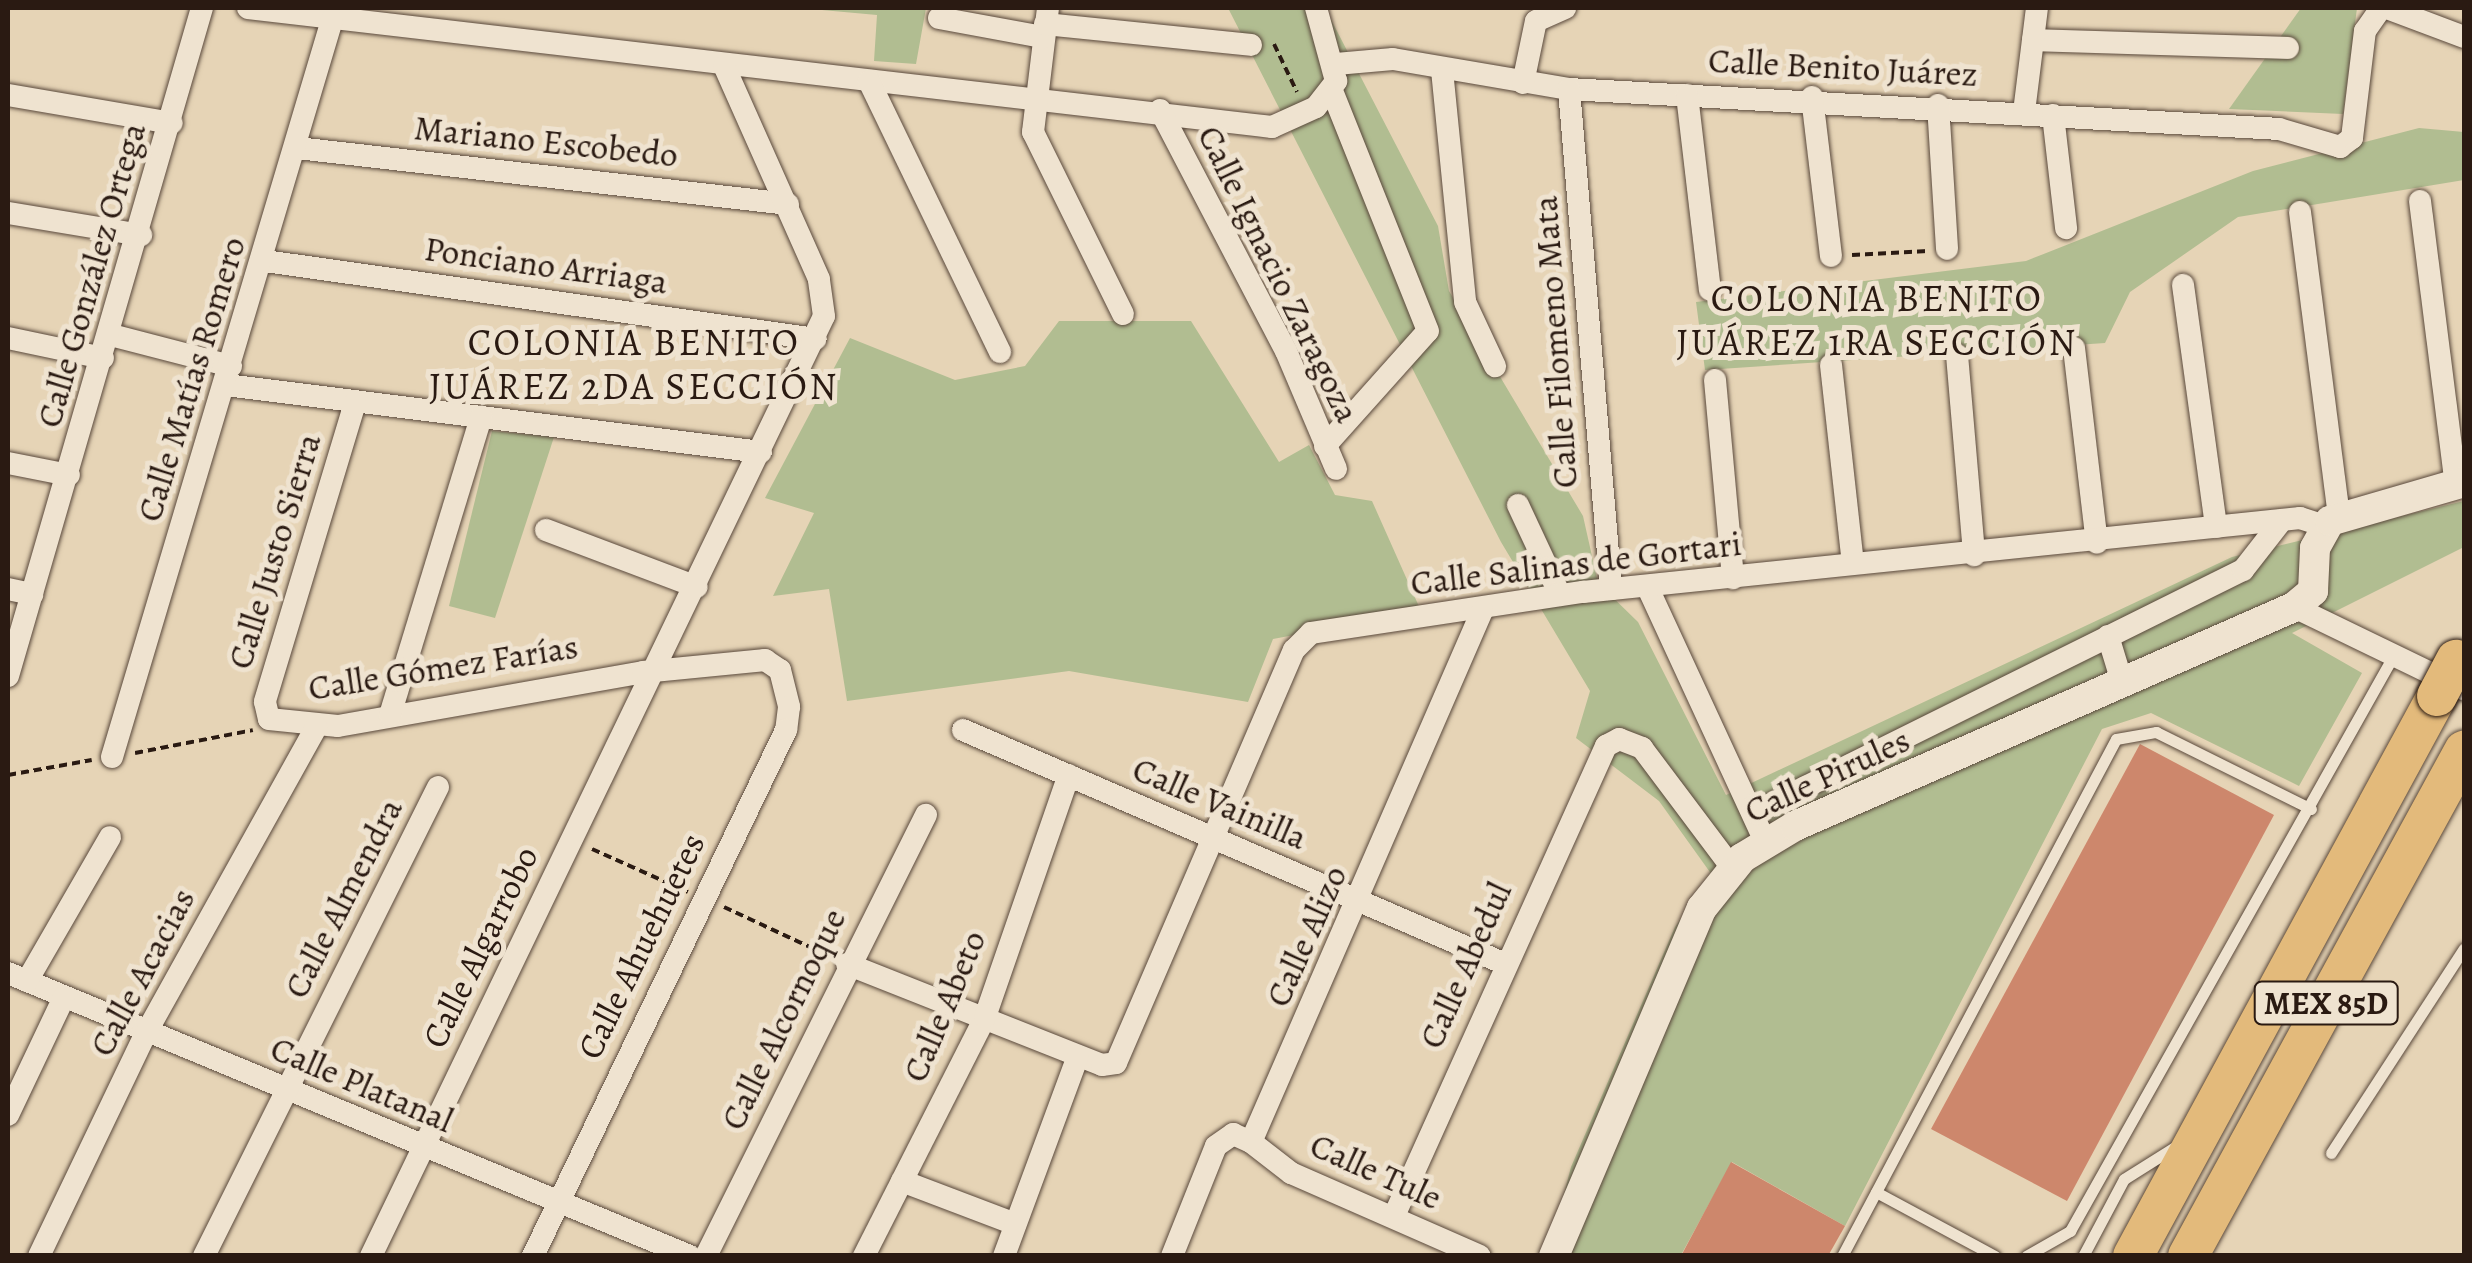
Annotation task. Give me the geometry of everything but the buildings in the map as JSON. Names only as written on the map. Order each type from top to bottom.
[{"type":"highway","name":"MEX 85D","points":[[2133,1256],[2455,672]]},
{"type":"highway","name":"MEX 85D","points":[[2188,1256],[2464,751]]},
{"type":"street","name":"Calle González Ortega","points":[[8,676],[142,235],[202,8]]},
{"type":"street","points":[[248,8],[341,16],[724,66],[1160,110],[1279,127],[1324,99],[1336,64],[1316,8]]},
{"type":"street","points":[[1522,83],[1536,21],[1565,8]]},
{"type":"street","points":[[2024,112],[2038,8]]},
{"type":"street","points":[[2384,8],[2464,37]]},
{"type":"street","name":"Calle Benito Juárez","points":[[1336,64],[1369,57],[1569,89],[1812,97],[2279,129],[2347,145],[2365,31],[2384,8]]},
{"type":"street","name":"Calle Matías Romero","points":[[112,756],[266,261],[297,148],[341,16]]},
{"type":"street","points":[[940,18],[1046,23],[1252,46]]},
{"type":"street","points":[[1046,23],[1033,96],[1036,138],[1123,314]]},
{"type":"street","points":[[2033,40],[2288,48]]},
{"type":"street","points":[[724,66],[788,204],[824,298],[816,339]]},
{"type":"street","points":[[1442,70],[1465,302],[1495,366]]},
{"type":"street","points":[[869,81],[1000,352]]},
{"type":"street","name":"Calle Filomeno Mata","points":[[1569,89],[1611,589]]},
{"type":"street","points":[[8,95],[172,123]]},
{"type":"street","points":[[1687,95],[1710,290]]},
{"type":"street","points":[[1812,97],[1830,256]]},
{"type":"street","points":[[1324,99],[1413,276],[1426,341],[1352,407],[1325,446]]},
{"type":"street","points":[[1938,105],[1947,250]]},
{"type":"street","name":"Calle Ignacio Zaragoza","points":[[1160,110],[1286,351],[1336,468]]},
{"type":"street","points":[[2053,115],[2066,228]]},
{"type":"street","name":"Mariano Escobedo","points":[[297,148],[788,204]]},
{"type":"street","points":[[2332,520],[2460,483],[2420,200]]},
{"type":"street","points":[[2300,212],[2332,520],[2312,590],[2294,607],[2392,660],[2455,672]]},
{"type":"street","points":[[8,213],[142,235]]},
{"type":"street","name":"Ponciano Arriaga","points":[[266,261],[816,339]]},
{"type":"street","points":[[2183,285],[2216,527]]},
{"type":"street","points":[[112,335],[228,376],[355,403],[761,452]]},
{"type":"street","points":[[8,338],[104,358]]},
{"type":"street","name":"Calle Algarrobo","points":[[371,1256],[816,339]]},
{"type":"street","points":[[2074,348],[2097,543]]},
{"type":"street","points":[[1956,355],[1974,554]]},
{"type":"street","points":[[1831,365],[1853,564]]},
{"type":"street","points":[[1715,380],[1733,578]]},
{"type":"street","name":"Calle Justo Sierra","points":[[269,718],[265,702],[355,403]]},
{"type":"street","points":[[390,714],[481,417]]},
{"type":"street","points":[[8,463],[70,476]]},
{"type":"street","points":[[1518,505],[1560,596]]},
{"type":"street","name":"Calle Salinas de Gortari","points":[[1078,1056],[1112,1065],[1299,640],[1611,589],[2097,543],[2282,520],[2332,520]]},
{"type":"street","name":"Calle Pirules","points":[[1752,813],[2251,564],[2282,520]]},
{"type":"street","points":[[546,530],[697,587]]},
{"type":"street","points":[[1647,586],[1765,842]]},
{"type":"street","points":[[8,589],[32,594]]},
{"type":"street","name":"Calle Pirules","points":[[1554,1256],[1684,945],[1732,868],[1765,842],[2294,607]]},
{"type":"street","name":"Calle Alizo","points":[[1250,1142],[1362,900],[1482,611]]},
{"type":"street","points":[[2108,636],[2122,682]]},
{"type":"street","name":"Calle Gómez Farías","points":[[269,718],[316,727],[655,671],[775,664]]},
{"type":"street","name":"Calle Ahuehuetes","points":[[533,1256],[786,730],[775,664]]},
{"type":"street","name":"Calle Acacias","points":[[39,1256],[146,1033],[316,727]]},
{"type":"street","name":"Calle Vainilla","points":[[964,730],[1503,964]]},
{"type":"street","name":"Calle Abedul","points":[[1394,1216],[1503,964],[1606,746],[1619,739],[1642,748],[1732,868]]},
{"type":"street","name":"Calle Abeto","points":[[864,1256],[985,1018],[1069,775]]},
{"type":"street","name":"Calle Almendra","points":[[204,1256],[438,787]]},
{"type":"street","name":"Calle Alcornoque","points":[[706,1256],[847,964],[926,815]]},
{"type":"street","points":[[17,978],[110,837]]},
{"type":"street","points":[[847,964],[1078,1056],[1004,1256]]},
{"type":"street","name":"Calle Platanal","points":[[17,978],[690,1256]]},
{"type":"street","points":[[8,1115],[64,998]]},
{"type":"street","points":[[1172,1256],[1216,1146],[1232,1134],[1250,1142]]},
{"type":"street","name":"Calle Tule","points":[[1250,1142],[1291,1172],[1394,1216],[1434,1246],[1480,1256]]},
{"type":"street","points":[[902,1182],[1014,1224]]},
{"type":"lane","points":[[2026,1256],[2070,1231],[2392,660]]},
{"type":"lane","points":[[1842,1256],[2116,739],[2156,732],[2311,809]]},
{"type":"lane","points":[[2330,1153],[2464,948]]},
{"type":"lane","points":[[2083,1256],[2134,1168],[2198,1135]]},
{"type":"lane","points":[[1876,1192],[1995,1256]]},
{"type":"path","points":[[1252,46],[1278,45],[1290,82],[1324,99]]},
{"type":"path","points":[[1830,256],[1947,250]]},
{"type":"path","name":"Calle Gómez Farías","points":[[8,774],[232,738],[269,718]]},
{"type":"green space","points":[[800,8],[926,8],[916,64],[874,61],[877,15]]},
{"type":"green space","points":[[1228,8],[1325,8],[1438,226],[1449,291],[1583,516],[1598,583],[1638,622],[1726,795],[2232,557],[2464,501],[2464,547],[2292,633],[2362,673],[2299,786],[2151,713],[2102,729],[1845,1226],[1732,1162],[1681,1255],[1548,1255],[1571,1167],[1675,927],[1712,875],[1659,801],[1576,738],[1590,691],[1501,542]]},
{"type":"green space","points":[[2301,8],[2357,8],[2343,114],[2229,109]]},
{"type":"green space","points":[[2419,128],[2464,132],[2464,180],[2238,217],[2130,292],[2105,343],[1705,370],[1696,302],[2026,261],[2253,171]]},
{"type":"green space","points":[[1059,321],[1191,321],[1279,462],[1309,445],[1335,495],[1372,501],[1421,611],[1273,639],[1248,702],[1069,671],[847,701],[829,589],[773,596],[814,513],[765,498],[850,338],[955,380],[1025,366]]},
{"type":"green space","points":[[492,431],[554,437],[495,618],[449,606]]},
{"type":"district","name":"COLONIA BENITO JUÁREZ 1RA SECCIÓN","points":[[1877,321]]},
{"type":"district","name":"COLONIA BENITO JUÁREZ 2DA SECCIÓN","points":[[634,364]]}]
